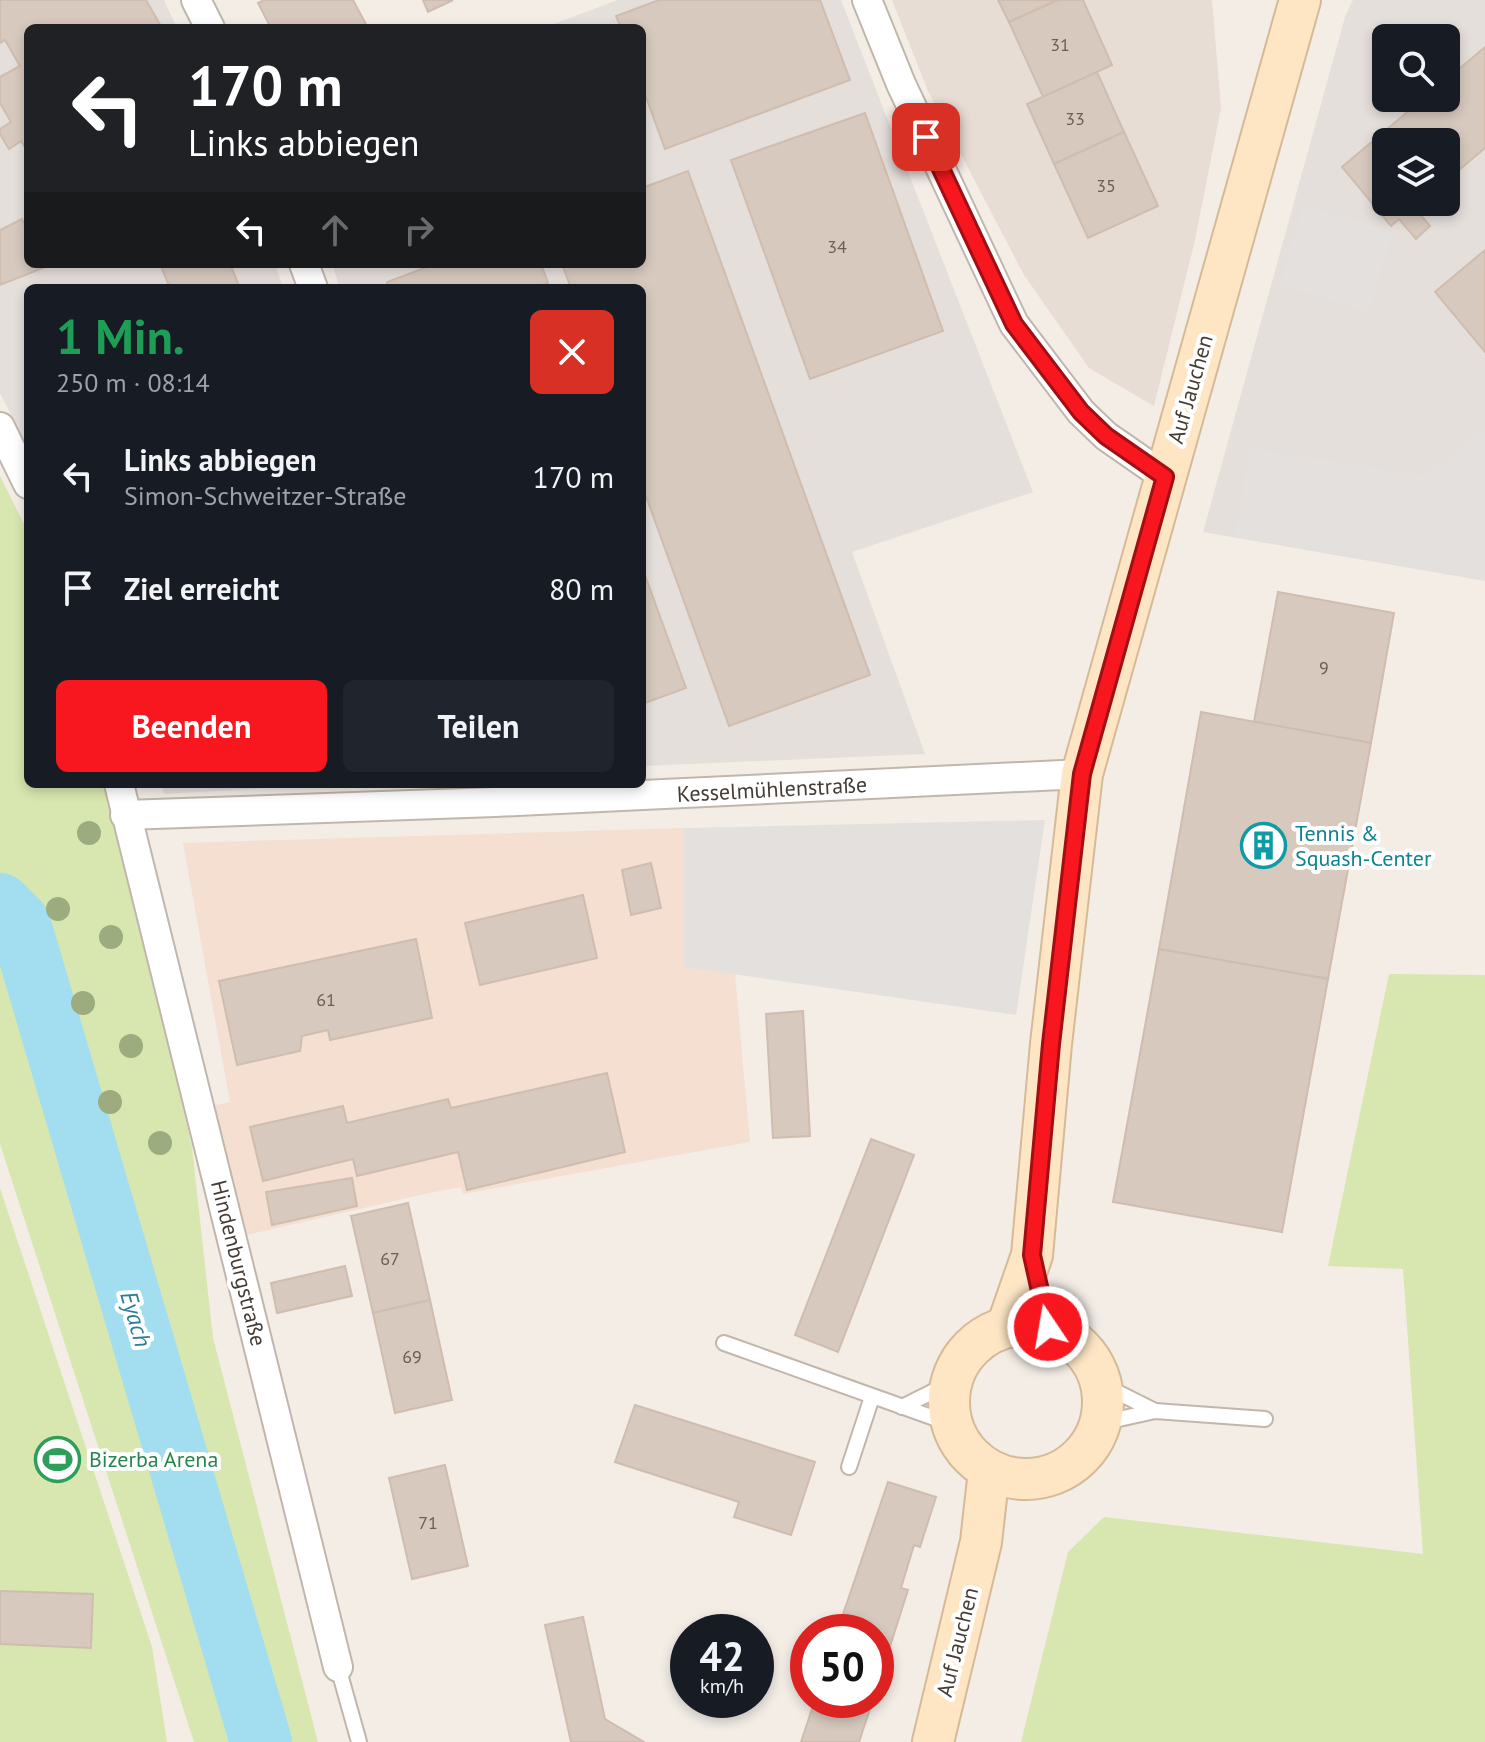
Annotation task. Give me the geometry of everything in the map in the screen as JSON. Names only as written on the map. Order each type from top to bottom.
[{"type":"main road","name":"Auf Jauchen","points":[[1007,1327],[1032,1255],[1051,1044],[1082,774],[1300,0]]},
{"type":"main road","name":"Auf Jauchen","points":[[1032,1255],[1048,1327]]},
{"type":"main road","points":[[1007,1327],[1048,1327],[1072,1339],[1091,1359],[1101,1384],[1101,1423],[1091,1444],[1076,1461],[1056,1473],[1034,1479],[1011,1478],[989,1471],[972,1459],[951,1424],[950,1383],[971,1346],[1007,1327]]},
{"type":"main road","name":"Auf Jauchen","points":[[933,1742],[981,1542],[989,1471]]},
{"type":"main road","name":"Auf Jauchen","points":[[981,1542],[1034,1479]]},
{"type":"street","points":[[196,0],[208,24]]},
{"type":"street","points":[[867,0],[901,84],[1014,324],[1081,412],[1106,436],[1165,477]]},
{"type":"street","points":[[0,427],[24,476]]},
{"type":"street","name":"Kesselmühlenstraße","points":[[125,815],[492,793],[1082,774]]},
{"type":"street","name":"Hindenburgstraße","points":[[120,788],[338,1667]]},
{"type":"lane","points":[[724,1343],[951,1424]]},
{"type":"lane","points":[[902,1407],[950,1383]]},
{"type":"lane","points":[[1101,1384],[1155,1411]]},
{"type":"lane","points":[[849,1467],[872,1397]]},
{"type":"lane","points":[[1101,1423],[1155,1411],[1265,1419]]},
{"type":"lane","name":"Hindenburgstraße","points":[[338,1667],[359,1742]]},
{"type":"shaded area","points":[[0,0],[164,0],[175,24],[24,24],[24,268],[276,268],[282,284],[24,284],[24,439],[0,393]]},
{"type":"shaded area","points":[[618,0],[841,0],[1033,492],[852,552],[925,754],[646,766],[646,284],[339,284],[333,268],[646,268],[646,24],[554,24]]},
{"type":"shaded area","points":[[892,0],[1212,0],[1221,108],[1195,240],[1154,406],[1089,368],[1024,275],[928,91]]},
{"type":"shaded area","points":[[1353,0],[1485,0],[1485,581],[1203,532],[1345,17]]},
{"type":"shaded area","points":[[1303,205],[1393,232],[1369,312],[1279,285]]},
{"type":"shaded area","points":[[1485,428],[1485,579],[1235,536],[1250,448],[1426,476]]},
{"type":"shaded area","points":[[162,788],[269,788],[164,794]]},
{"type":"shaded area","points":[[1045,820],[1016,1015],[684,967],[684,828]]},
{"type":"shaded area","points":[[684,828],[684,966],[735,974],[750,1142],[463,1194],[461,1187],[233,1238],[201,1108],[230,1102],[183,843]]},
{"type":"green space","points":[[0,476],[24,524],[24,788],[110,788],[192,1147],[213,1338],[318,1742],[194,1742],[0,1144]]},
{"type":"green space","points":[[1389,974],[1485,975],[1485,1742],[1021,1742],[1068,1552],[1104,1517],[1423,1554],[1403,1269],[1328,1266]]},
{"type":"green space","name":"Bizerba Arena","points":[[0,1188],[152,1647],[167,1742],[0,1742]]},
{"type":"building","points":[[0,0],[146,0],[160,24],[24,24],[24,146],[21,141],[9,149],[0,134],[0,129],[11,122],[0,103],[0,77],[20,66],[5,40],[0,43]]},
{"type":"building","points":[[264,0],[353,0],[366,24],[269,24],[258,3]]},
{"type":"building","points":[[423,0],[453,0],[428,12]]},
{"type":"building","points":[[659,0],[820,0],[850,80],[665,149],[646,97],[646,24],[619,24],[616,16]]},
{"type":"building","points":[[998,0],[1058,0],[1009,22]]},
{"type":"building","points":[[1058,0],[1083,0],[1112,65],[1043,97],[1009,22]]},
{"type":"building","points":[[1485,47],[1485,148],[1460,169],[1460,128],[1388,128],[1407,112],[1460,112],[1460,68]]},
{"type":"building","points":[[1097,72],[1124,132],[1054,164],[1027,104]]},
{"type":"building","points":[[865,113],[943,331],[810,379],[731,160]]},
{"type":"building","points":[[1124,132],[1158,206],[1088,238],[1054,164]]},
{"type":"building","points":[[1372,142],[1372,203],[1342,167]]},
{"type":"building","points":[[688,171],[870,675],[729,726],[646,496],[646,284],[570,284],[564,268],[646,268],[646,187]]},
{"type":"building","points":[[1383,216],[1422,216],[1430,226],[1416,239],[1399,219],[1391,226]]},
{"type":"building","points":[[22,219],[24,268],[42,268],[0,285],[0,230]]},
{"type":"building","points":[[1485,250],[1485,352],[1435,292]]},
{"type":"building","points":[[162,268],[232,268],[238,284],[168,284]]},
{"type":"building","points":[[424,268],[542,268],[548,283],[388,284]]},
{"type":"building","points":[[646,578],[686,688],[646,703]]},
{"type":"building","points":[[1278,592],[1394,613],[1371,743],[1254,722]]},
{"type":"building","name":"Tennis & Squash-Center","points":[[1201,712],[1371,743],[1328,979],[1159,949]]},
{"type":"building","points":[[651,863],[661,908],[631,915],[622,870]]},
{"type":"building","points":[[583,895],[597,958],[480,985],[465,923]]},
{"type":"building","points":[[416,939],[432,1018],[330,1040],[328,1030],[302,1036],[300,1051],[237,1065],[219,981]]},
{"type":"building","points":[[1159,949],[1328,979],[1282,1232],[1113,1202]]},
{"type":"building","points":[[803,1011],[810,1136],[773,1138],[766,1014]]},
{"type":"building","points":[[607,1073],[625,1152],[467,1190],[458,1152],[357,1176],[353,1159],[263,1181],[250,1127],[343,1106],[347,1123],[448,1099],[451,1108]]},
{"type":"building","points":[[871,1139],[914,1155],[838,1352],[795,1335]]},
{"type":"building","points":[[352,1178],[357,1206],[272,1225],[266,1192]]},
{"type":"building","points":[[408,1203],[430,1300],[373,1313],[351,1216]]},
{"type":"building","points":[[345,1266],[352,1296],[277,1313],[271,1283]]},
{"type":"building","points":[[430,1300],[452,1400],[395,1413],[373,1313]]},
{"type":"building","points":[[635,1405],[815,1462],[791,1535],[734,1517],[739,1502],[615,1462]]},
{"type":"building","points":[[445,1465],[468,1566],[412,1579],[389,1478]]},
{"type":"building","points":[[888,1482],[936,1497],[920,1547],[914,1545],[901,1588],[908,1590],[894,1634],[894,1614],[843,1614]]},
{"type":"building","points":[[0,1591],[93,1594],[91,1648],[0,1644]]},
{"type":"building","points":[[583,1617],[605,1719],[644,1742],[571,1742],[545,1625]]},
{"type":"building","points":[[809,1718],[867,1718],[859,1742],[801,1742]]},
{"type":"waterway","name":"Eyach","points":[[0,904],[20,924],[261,1742]]},
{"type":"place","name":"Tennis & Squash-Center","points":[[1264,846]]},
{"type":"place","name":"Bizerba Arena","points":[[58,1459]]},
{"type":"route","points":[[926,137],[1014,324],[1081,412],[1106,436],[1165,477],[1082,774],[1051,1044],[1032,1255],[1048,1327]]}]
